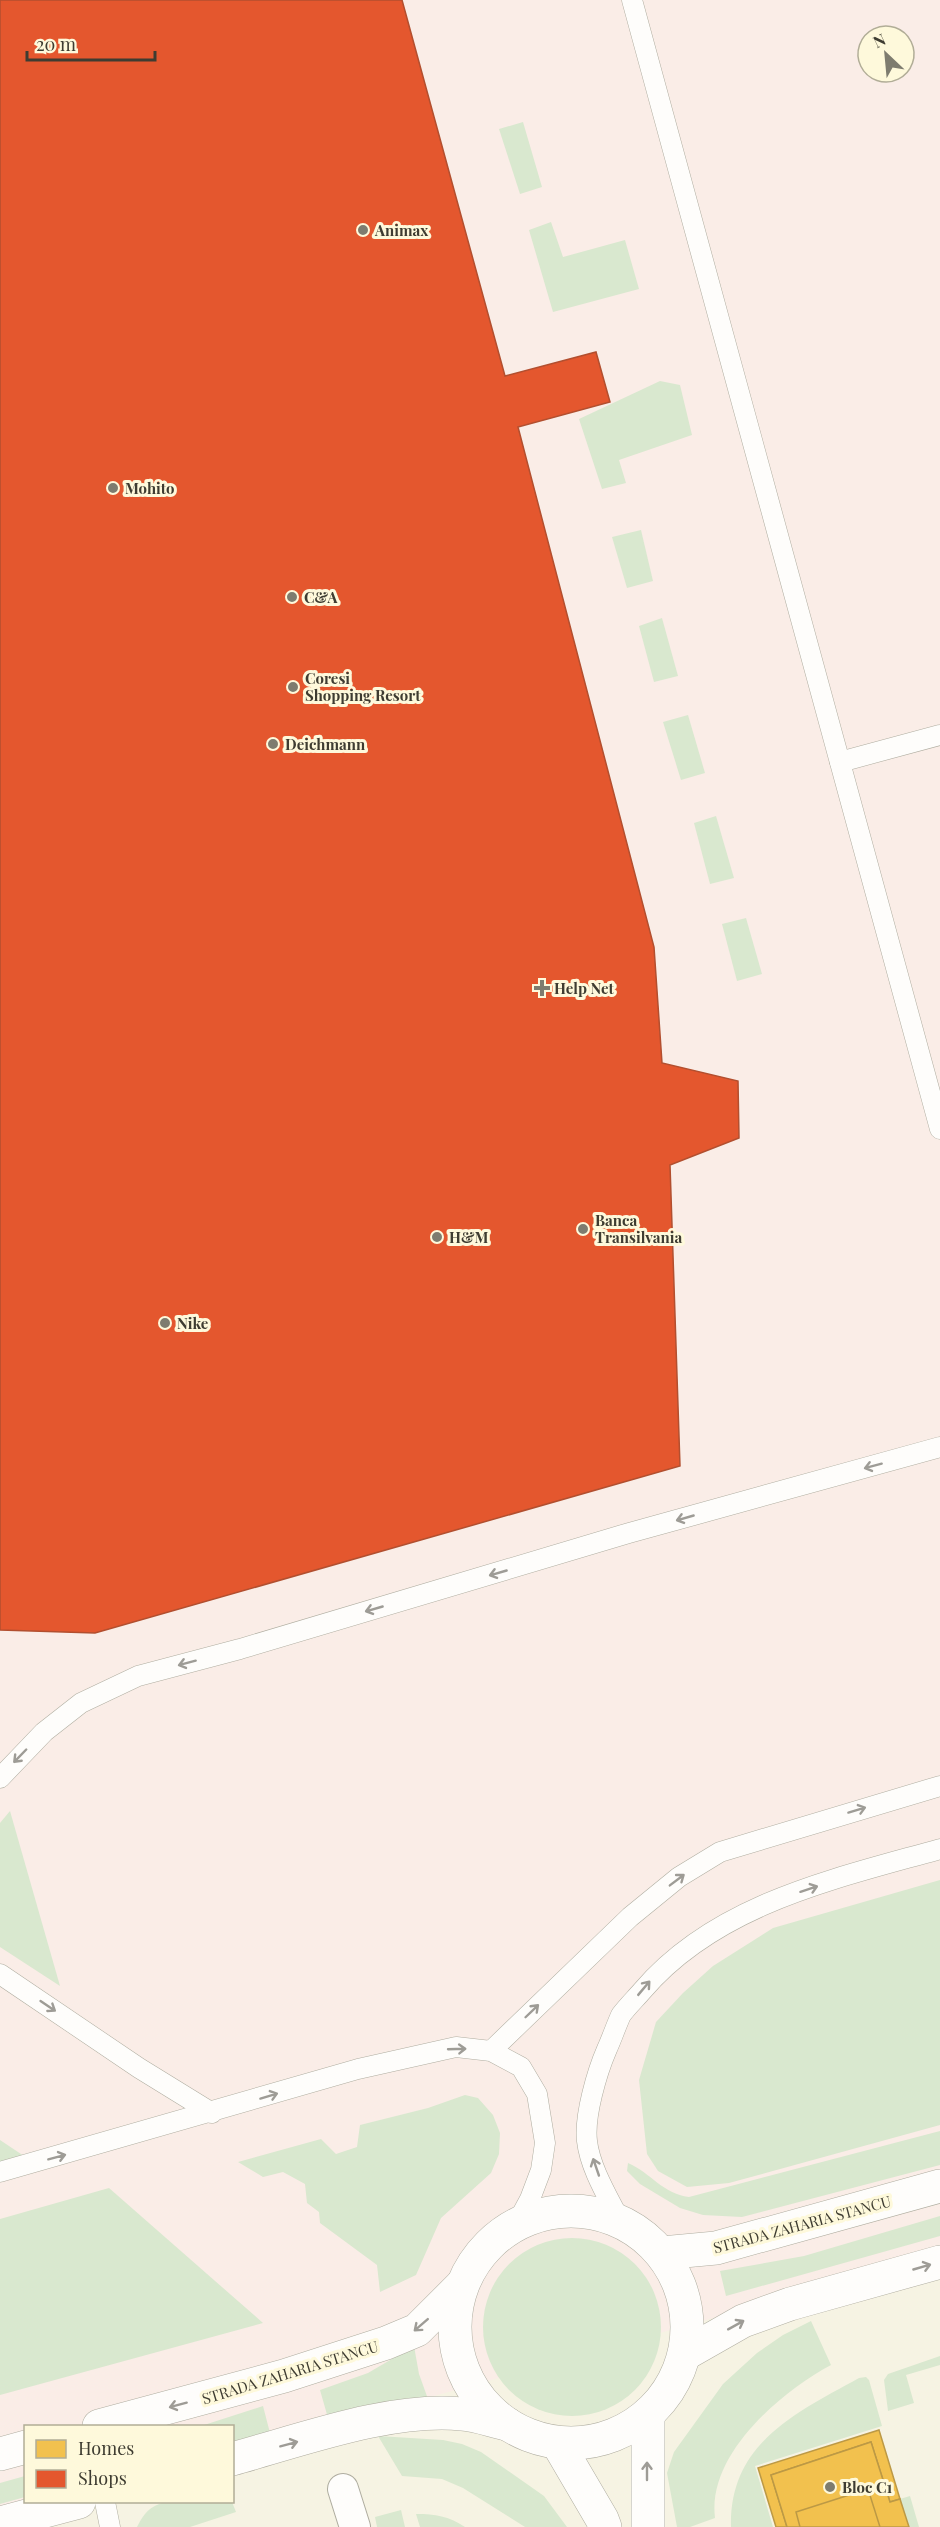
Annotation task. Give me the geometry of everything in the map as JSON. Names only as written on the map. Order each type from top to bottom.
[{"type":"main road","name":"STRADA ZAHARIA STANCU","points":[[662,2253],[716,2248],[940,2187]]},
{"type":"main road","name":"STRADA ZAHARIA STANCU","points":[[568,2211],[592,2211],[620,2221],[642,2234],[662,2253],[676,2276],[685,2300],[688,2327],[685,2354],[675,2380],[648,2416],[616,2434],[591,2442],[558,2444],[529,2435],[509,2425],[489,2409],[472,2389],[461,2362],[454,2335],[454,2309],[463,2284],[476,2260],[494,2240],[516,2224],[541,2215],[568,2211]]},
{"type":"main road","points":[[685,2354],[744,2320],[790,2304],[940,2262]]},
{"type":"main road","name":"STRADA ZAHARIA STANCU","points":[[106,2425],[284,2376],[386,2343],[417,2330],[463,2284]]},
{"type":"main road","name":"STRADA ZAHARIA STANCU","points":[[234,2458],[381,2420],[414,2415],[463,2414],[509,2425]]},
{"type":"main road","points":[[648,2416],[648,2527]]},
{"type":"main road","points":[[558,2444],[605,2527]]},
{"type":"main road","points":[[0,2454],[24,2448]]},
{"type":"main road","points":[[0,2523],[75,2503]]},
{"type":"street","points":[[343,2489],[355,2527]]},
{"type":"lane","points":[[632,0],[940,1129]]},
{"type":"lane","points":[[840,762],[940,735]]},
{"type":"lane","points":[[0,1778],[44,1732],[81,1702],[138,1676],[240,1649],[640,1530],[940,1447]]},
{"type":"lane","points":[[490,2051],[630,1917],[679,1877],[720,1852],[940,1786]]},
{"type":"lane","points":[[620,2221],[605,2191],[587,2141],[591,2103],[599,2067],[622,2014],[649,1983],[691,1944],[730,1919],[772,1900],[940,1849]]},
{"type":"lane","points":[[0,1974],[140,2068],[212,2113]]},
{"type":"lane","points":[[0,2172],[212,2113],[358,2069],[456,2048],[490,2051],[521,2067],[532,2085],[537,2094],[545,2143],[541,2170],[530,2199],[516,2224]]},
{"type":"lane","points":[[105,2503],[110,2527]]},
{"type":"shaded area","points":[[0,0],[940,0],[940,2255],[234,2452],[234,2425],[24,2425],[24,2503],[0,2517]]},
{"type":"green space","points":[[523,122],[542,187],[520,194],[499,129]]},
{"type":"green space","points":[[551,222],[563,257],[625,240],[639,289],[553,312],[529,230]]},
{"type":"green space","points":[[660,381],[680,385],[692,435],[619,460],[626,483],[602,489],[579,419]]},
{"type":"green space","points":[[641,530],[653,581],[627,588],[612,537]]},
{"type":"green space","points":[[662,618],[678,676],[654,682],[639,626]]},
{"type":"green space","points":[[688,715],[705,773],[681,780],[663,722]]},
{"type":"green space","points":[[716,816],[734,878],[710,884],[694,823]]},
{"type":"green space","points":[[746,918],[762,974],[737,981],[722,924]]},
{"type":"green space","points":[[10,1811],[60,1986],[0,1947],[0,1823]]},
{"type":"green space","points":[[940,1880],[940,2125],[729,2183],[687,2187],[658,2171],[647,2154],[639,2080],[656,2022],[683,1993],[713,1966],[773,1928]]},
{"type":"green space","points":[[465,2095],[478,2098],[493,2115],[500,2133],[499,2154],[491,2173],[441,2218],[416,2275],[380,2292],[377,2265],[320,2223],[319,2212],[307,2203],[305,2184],[283,2172],[263,2177],[238,2162],[321,2139],[336,2154],[357,2147],[360,2125],[428,2108]]},
{"type":"green space","points":[[940,2131],[940,2165],[742,2217],[703,2215],[680,2208],[640,2184],[627,2171],[628,2163],[664,2188],[689,2197]]},
{"type":"green space","points":[[0,2140],[27,2158],[0,2166]]},
{"type":"green space","points":[[109,2188],[263,2323],[0,2395],[0,2219]]},
{"type":"green space","points":[[940,2216],[940,2236],[726,2296],[720,2271],[804,2256]]},
{"type":"green space","points":[[572,2238],[606,2245],[635,2264],[654,2293],[661,2327],[654,2361],[635,2390],[606,2409],[572,2416],[538,2409],[509,2390],[490,2361],[483,2327],[490,2293],[509,2264],[538,2245]]},
{"type":"green space","points":[[811,2321],[831,2365],[770,2408],[735,2449],[723,2471],[716,2494],[715,2518],[690,2527],[677,2527],[667,2473],[674,2452],[723,2384],[757,2353],[783,2335]]},
{"type":"green space","points":[[414,2346],[419,2374],[428,2399],[328,2418],[320,2390],[368,2373]]},
{"type":"green space","points":[[940,2356],[940,2365],[906,2375],[914,2403],[888,2411],[884,2380],[888,2374]]},
{"type":"green space","points":[[866,2377],[869,2380],[882,2426],[755,2466],[773,2527],[731,2527],[733,2498],[741,2473],[754,2452],[790,2418],[859,2378]]},
{"type":"green space","points":[[263,2406],[270,2433],[234,2443],[234,2425],[204,2425]]},
{"type":"green space","points":[[378,2436],[443,2440],[462,2444],[481,2452],[544,2496],[567,2527],[525,2527],[463,2488],[442,2479],[402,2476]]},
{"type":"green space","points":[[24,2476],[24,2497],[0,2504],[0,2483]]},
{"type":"green space","points":[[910,2496],[919,2527],[909,2527],[900,2499]]},
{"type":"green space","points":[[162,2503],[232,2503],[236,2512],[190,2527],[137,2527],[148,2511]]},
{"type":"green space","points":[[401,2510],[405,2527],[377,2527],[375,2517]]},
{"type":"green space","points":[[416,2514],[442,2516],[465,2527],[420,2527]]},
{"type":"building: Homes","points":[[879,2430],[900,2499],[890,2502],[871,2442],[771,2475],[787,2527],[776,2527],[758,2468]]},
{"type":"building: Homes","name":"Bloc C1","points":[[871,2442],[890,2502],[900,2499],[909,2527],[787,2527],[771,2475]]},
{"type":"building: Homes","points":[[868,2489],[880,2527],[800,2527],[796,2512]]},
{"type":"building: Shops","name":"Coresi Shopping Resort","points":[[0,0],[402,0],[505,376],[596,352],[610,402],[518,427],[654,947],[662,1063],[738,1081],[739,1138],[670,1165],[680,1466],[95,1633],[0,1630]]},
{"type":"place","name":"Animax","points":[[363,230]]},
{"type":"place","name":"Mohito","points":[[113,488]]},
{"type":"place","name":"C&A","points":[[292,597]]},
{"type":"place","name":"Coresi Shopping Resort","points":[[293,687]]},
{"type":"place","name":"Deichmann","points":[[273,744]]},
{"type":"place","name":"Help Net","points":[[542,988]]},
{"type":"place","name":"Banca Transilvania","points":[[583,1229]]},
{"type":"place","name":"H&M","points":[[437,1237]]},
{"type":"place","name":"Nike","points":[[165,1323]]},
{"type":"place","name":"Bloc C1","points":[[830,2487]]}]
